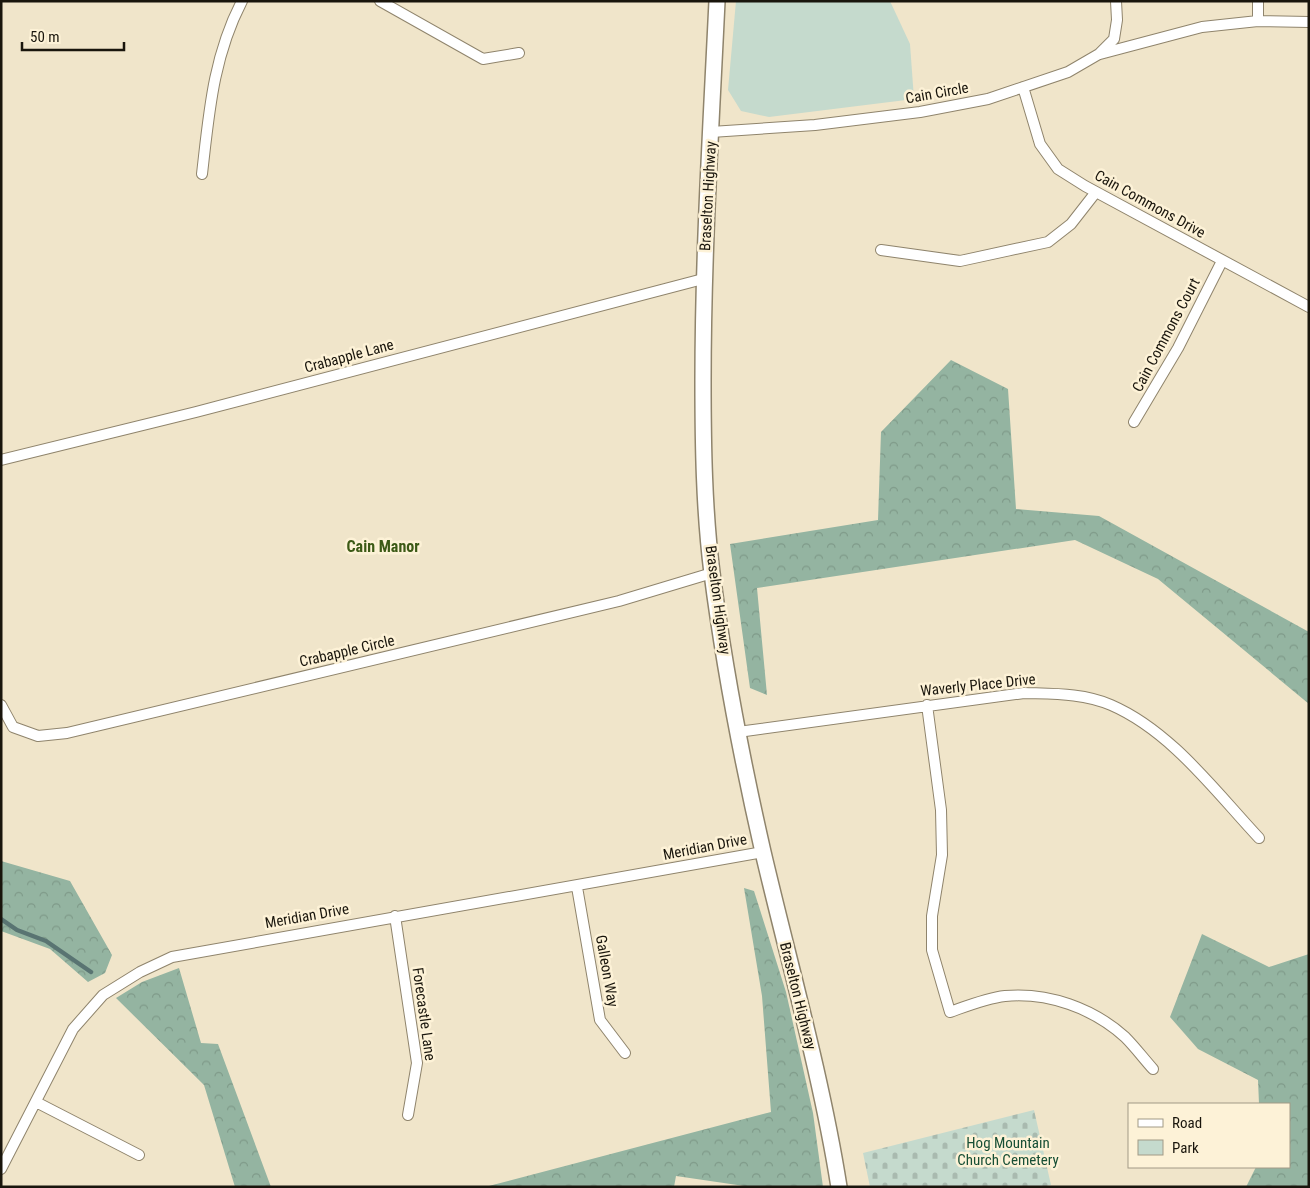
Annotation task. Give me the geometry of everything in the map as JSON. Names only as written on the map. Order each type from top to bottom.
[{"type":"main road","name":"Braselton Highway","points":[[717,1],[703,278],[703,416],[712,573],[738,732],[763,852],[829,1125],[839,1187]]},
{"type":"street","points":[[202,174],[213,79],[229,26],[242,1]]},
{"type":"street","points":[[380,1],[483,59],[519,53]]},
{"type":"street","name":"Cain Circle","points":[[711,132],[816,125],[920,112],[988,99],[1068,72],[1099,54],[1114,39],[1117,20],[1116,1]]},
{"type":"street","points":[[1258,1],[1258,21]]},
{"type":"street","points":[[1099,54],[1202,27],[1258,21],[1309,22]]},
{"type":"street","name":"Cain Commons Drive","points":[[1023,87],[1040,144],[1058,169],[1096,192],[1309,307]]},
{"type":"street","points":[[881,250],[960,261],[1048,242],[1071,224],[1096,192]]},
{"type":"street","name":"Cain Commons Court","points":[[1134,422],[1178,348],[1222,261]]},
{"type":"street","name":"Crabapple Lane","points":[[1,460],[196,412],[703,278]]},
{"type":"street","name":"Crabapple Circle","points":[[1,705],[13,727],[38,736],[67,733],[619,601],[712,573]]},
{"type":"street","name":"Waverly Place Drive","points":[[738,732],[1024,693],[1068,694],[1110,705],[1149,726],[1188,762],[1259,838]]},
{"type":"street","points":[[927,705],[941,810],[942,855],[932,916],[932,950],[950,1012],[1005,996],[1036,997],[1067,1003],[1093,1014],[1125,1037],[1153,1069]]},
{"type":"street","name":"Meridian Drive","points":[[1,1169],[73,1029],[103,995],[140,972],[172,957],[395,916],[577,887],[763,852]]},
{"type":"street","name":"Galleon Way","points":[[577,887],[600,1020],[625,1053]]},
{"type":"street","name":"Forecastle Lane","points":[[395,916],[417,1063],[408,1115]]},
{"type":"street","points":[[36,1102],[139,1155]]},
{"type":"green space","points":[[736,1],[890,1],[910,44],[914,99],[769,117],[741,111],[728,90]]},
{"type":"green space","points":[[951,360],[1008,389],[1016,509],[1099,516],[1309,632],[1309,704],[1158,579],[1075,540],[757,588],[767,695],[750,688],[730,544],[878,520],[881,432]]},
{"type":"green space","points":[[1,861],[70,881],[112,955],[105,973],[88,982],[50,949],[1,931]]},
{"type":"green space","points":[[744,888],[754,891],[786,992],[813,1113],[823,1187],[751,1187],[676,1176],[674,1187],[485,1187],[771,1112],[762,996]]},
{"type":"green space","points":[[1202,934],[1269,967],[1309,954],[1309,1187],[1246,1187],[1256,1168],[1290,1168],[1290,1103],[1259,1103],[1258,1080],[1198,1049],[1170,1017]]},
{"type":"green space","points":[[179,968],[201,1043],[218,1044],[271,1187],[235,1187],[204,1085],[116,998],[142,982]]},
{"type":"green space","name":"Hog Mountain Church Cemetery","points":[[1034,1110],[1051,1185],[1042,1187],[870,1187],[863,1153]]},
{"type":"waterway","points":[[1,919],[17,930],[46,941],[91,972]]},
{"type":"district","name":"Cain Manor","points":[[383,546]]}]
